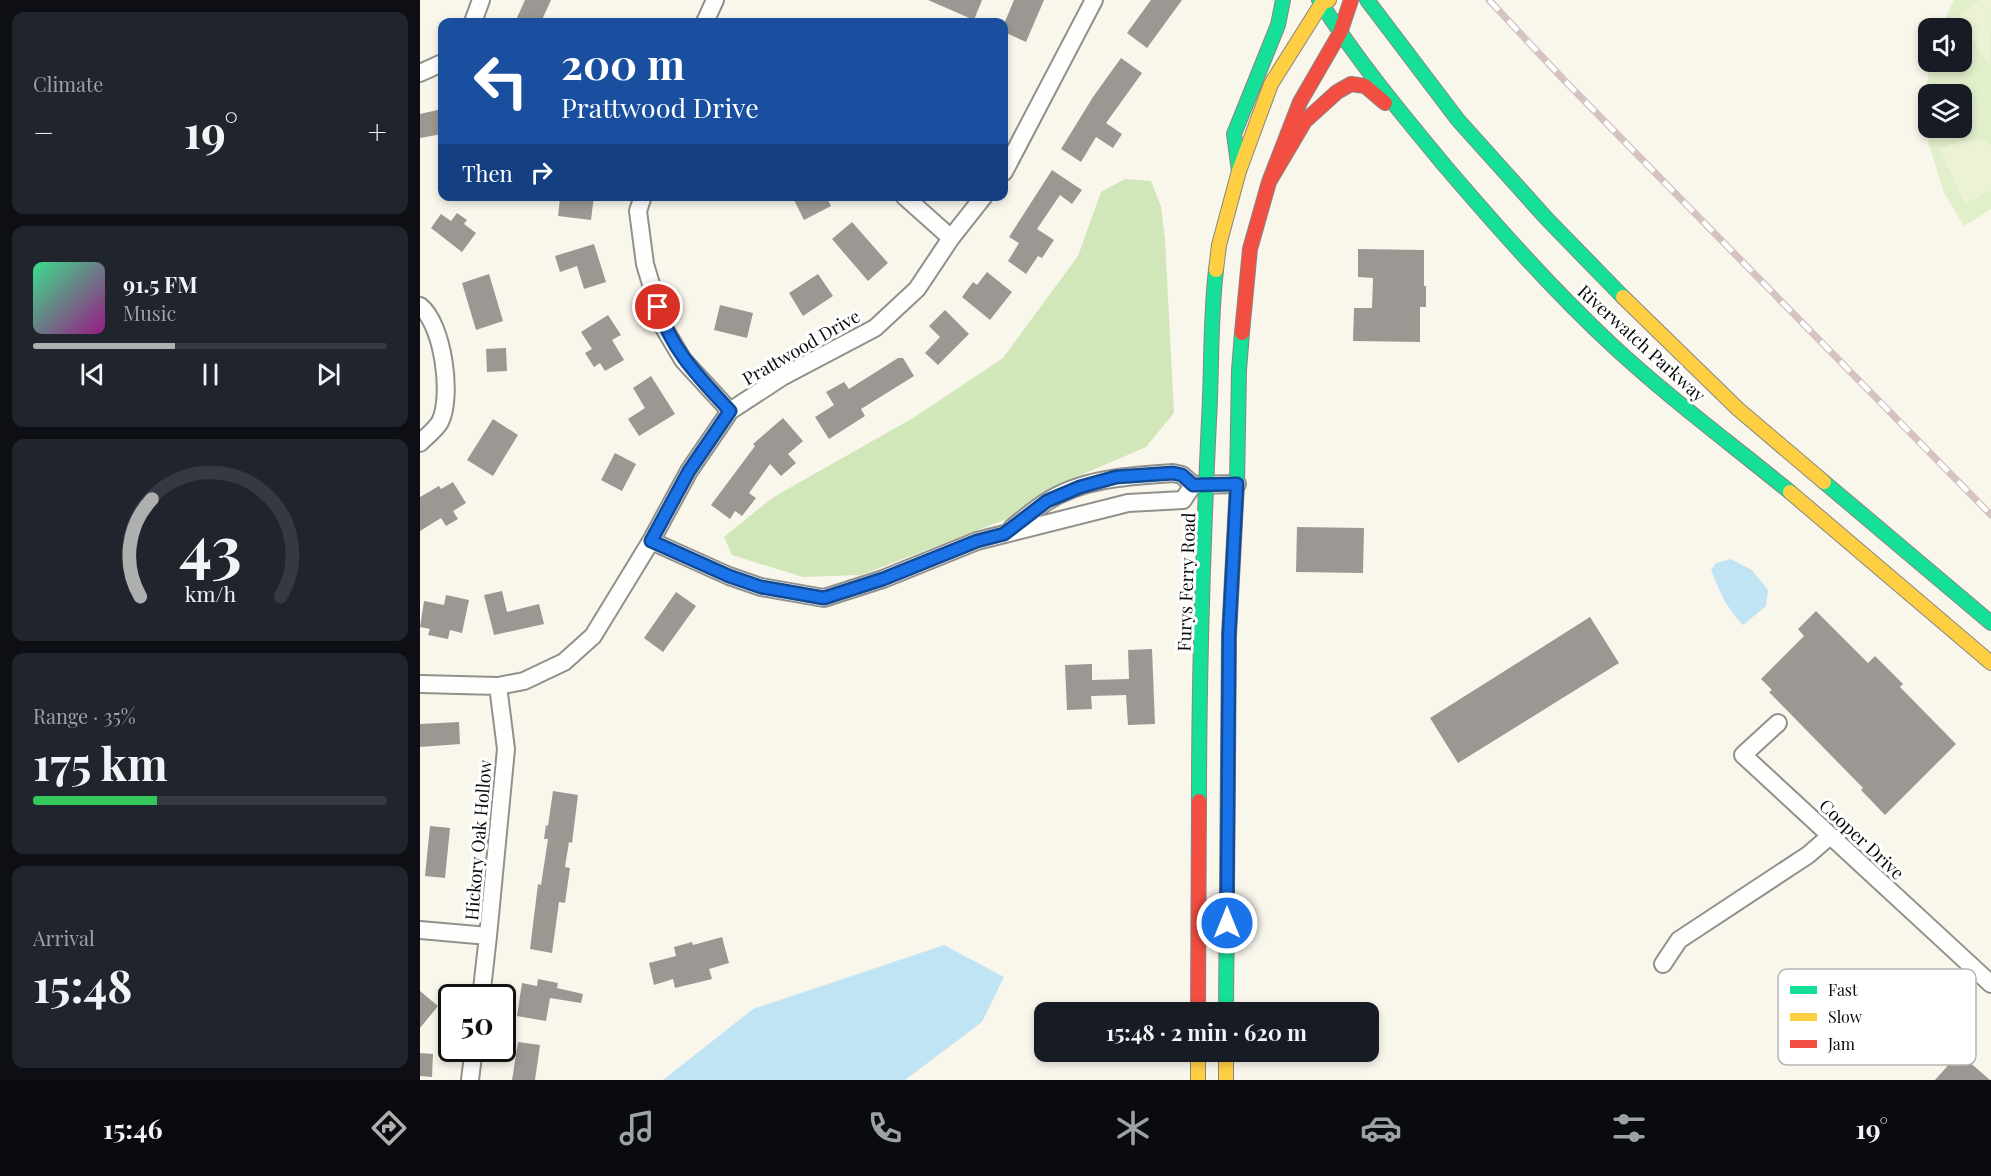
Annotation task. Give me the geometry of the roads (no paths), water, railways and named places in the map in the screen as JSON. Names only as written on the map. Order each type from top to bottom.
[{"type":"main road","points":[[1239,171],[1234,134],[1278,25],[1283,0]]},
{"type":"main road","points":[[1226,1002],[1229,635],[1237,484],[1239,370],[1250,249],[1269,182],[1300,102],[1340,33],[1351,0]]},
{"type":"main road","name":"Riverwatch Parkway","points":[[1367,0],[1481,146],[1547,219],[1624,298],[1738,409],[1991,623]]},
{"type":"main road","name":"Furys Ferry Road","points":[[1198,1002],[1199,485],[1212,360],[1212,305],[1219,245],[1239,171],[1271,84],[1323,1]]},
{"type":"main road","name":"Riverwatch Parkway","points":[[1323,1],[1340,33],[1406,119],[1549,283],[1611,344],[1662,388],[1804,503],[1991,663]]},
{"type":"main road","points":[[1269,182],[1305,121],[1337,92],[1351,84],[1365,86],[1406,119]]},
{"type":"main road","points":[[1198,1062],[1198,1080]]},
{"type":"main road","points":[[1226,1062],[1226,1080]]},
{"type":"street","points":[[475,18],[482,0]]},
{"type":"street","points":[[707,18],[715,0]]},
{"type":"street","points":[[1008,164],[1094,0]]},
{"type":"street","points":[[420,73],[438,65]]},
{"type":"street","points":[[641,201],[638,211],[645,264],[664,328],[683,360],[730,411]]},
{"type":"street","points":[[910,201],[951,238]]},
{"type":"street","name":"Prattwood Drive","points":[[420,684],[498,686],[524,681],[564,662],[593,636],[651,541],[689,471],[730,411],[782,377],[875,328],[917,288],[951,238],[980,201]]},
{"type":"street","points":[[420,306],[428,312],[440,342],[447,394],[440,423],[420,442]]},
{"type":"street","points":[[1004,534],[1047,501],[1080,487],[1116,477],[1173,473],[1182,475],[1199,485],[1237,484]]},
{"type":"street","points":[[651,541],[729,576],[761,587],[824,598],[883,579],[977,541],[1128,503],[1183,500],[1199,485]]},
{"type":"street","name":"Hickory Oak Hollow","points":[[483,984],[506,749],[498,686]]},
{"type":"street","name":"Cooper Drive","points":[[1779,723],[1743,755],[1975,969]]},
{"type":"street","points":[[1663,964],[1679,939],[1808,855],[1830,836]]},
{"type":"street","points":[[420,930],[488,936]]},
{"type":"street","name":"Cooper Drive","points":[[1976,970],[1991,984]]},
{"type":"street","points":[[470,1080],[472,1062]]},
{"type":"water","points":[[1731,559],[1752,570],[1768,590],[1766,606],[1743,625],[1732,613],[1711,570],[1716,563]]},
{"type":"water","points":[[944,945],[1004,977],[982,1022],[905,1080],[663,1080],[753,1009]]},
{"type":"railway","points":[[1489,0],[1564,80],[1991,515]]}]
